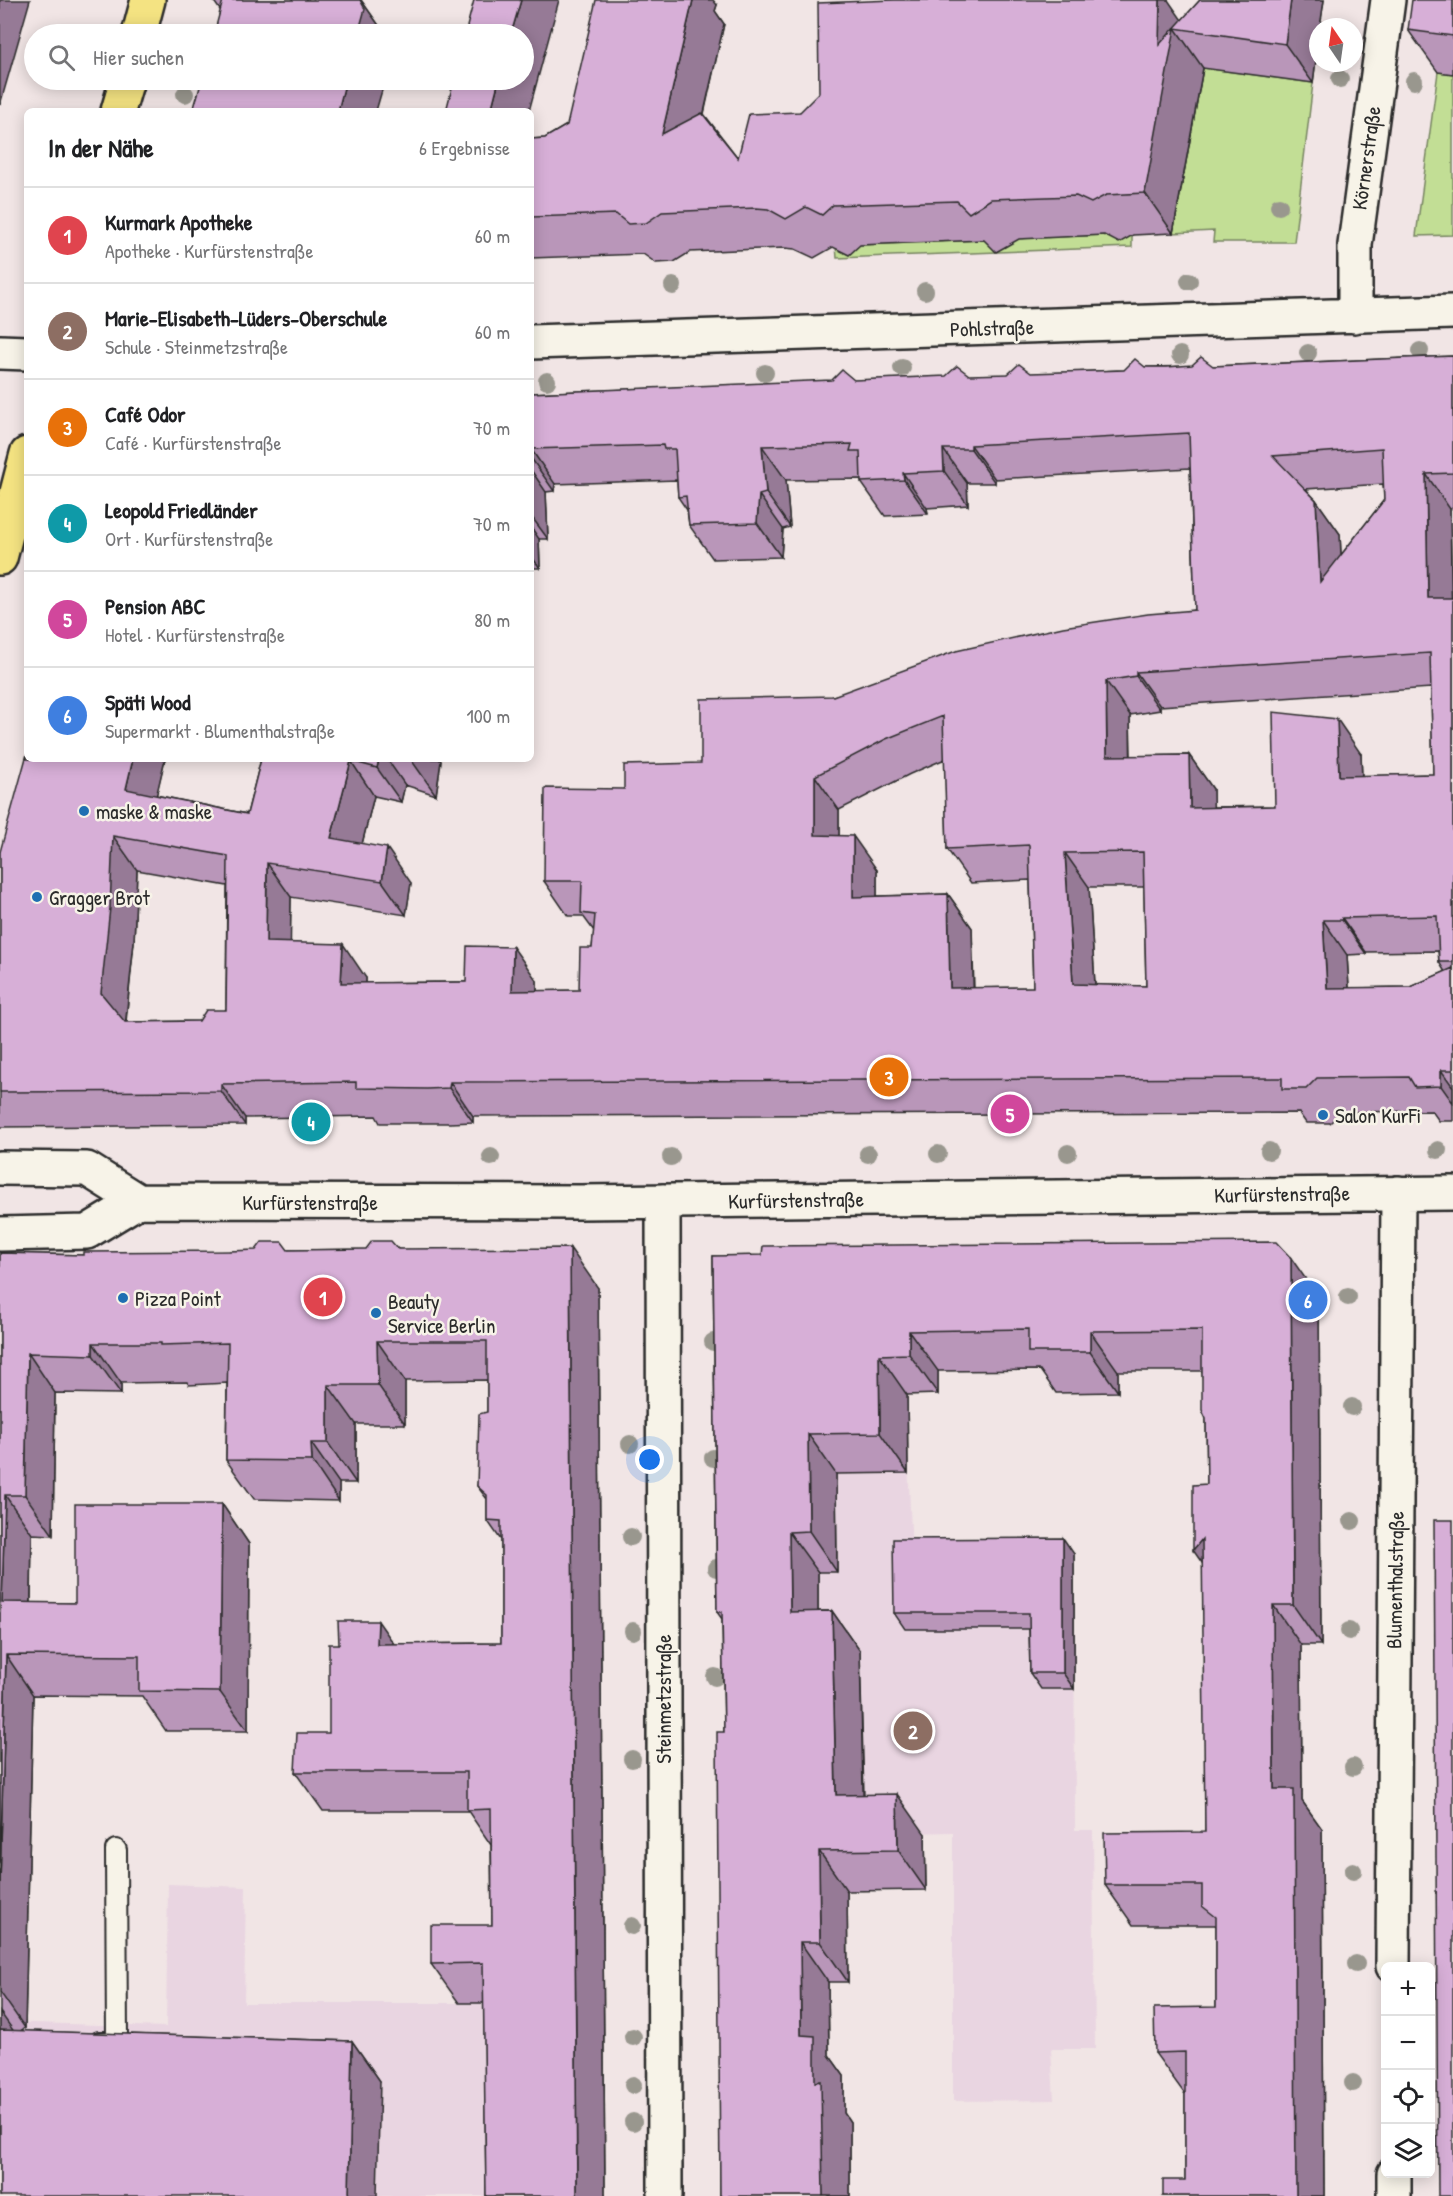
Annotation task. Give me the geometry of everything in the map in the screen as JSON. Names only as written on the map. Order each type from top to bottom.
[{"type":"main road","points":[[142,24],[148,0]]},
{"type":"main road","points":[[119,108],[124,90]]},
{"type":"main road","points":[[0,558],[24,466]]},
{"type":"street","name":"Körnerstraße","points":[[1355,316],[1355,244],[1388,0]]},
{"type":"street","name":"Pohlstraße","points":[[534,342],[1453,312]]},
{"type":"street","points":[[0,352],[24,353]]},
{"type":"street","points":[[0,1168],[87,1169],[138,1201],[87,1232],[0,1233]]},
{"type":"street","name":"Blumenthalstraße","points":[[1393,1962],[1398,1193]]},
{"type":"street","name":"Kurfürstenstraße","points":[[138,1201],[663,1201],[1453,1193]]},
{"type":"street","name":"Steinmetzstraße","points":[[663,1201],[665,2196]]},
{"type":"street","points":[[1394,2178],[1394,2196]]},
{"type":"lane","points":[[82,2041],[117,2042],[116,1850]]},
{"type":"shaded area","points":[[748,1296],[907,1436],[912,1555],[1074,1554],[1075,1830],[1093,1830],[1095,2049],[1051,2049],[1054,2100],[953,2101],[953,1832],[746,1837]]},
{"type":"shaded area","points":[[168,1884],[246,1887],[244,2003],[602,2003],[604,2196],[0,2196],[0,2022],[166,2027]]},
{"type":"green space","points":[[1203,68],[1313,83],[1294,242],[1213,242],[1214,231],[1173,233]]},
{"type":"green space","points":[[1438,72],[1453,74],[1453,235],[1416,236]]},
{"type":"green space","points":[[1132,234],[1132,247],[837,258],[836,246],[854,250],[859,245],[1107,235],[1120,241]]},
{"type":"building","points":[[223,0],[360,0],[365,9],[361,24],[217,24]]},
{"type":"building","points":[[474,0],[521,0],[514,24],[468,24]]},
{"type":"building","points":[[596,0],[693,0],[662,134],[702,113],[738,158],[749,114],[800,112],[819,93],[818,3],[894,0],[1160,0],[1159,45],[1200,0],[1291,0],[1285,44],[1175,28],[1145,193],[1106,195],[1091,203],[1076,196],[991,199],[969,213],[957,201],[833,205],[822,215],[806,207],[786,219],[768,209],[756,208],[662,212],[646,223],[628,224],[616,214],[534,217],[534,139],[545,138],[567,125]]},
{"type":"building","points":[[1412,0],[1453,0],[1453,36],[1408,30]]},
{"type":"building","points":[[199,90],[343,90],[339,108],[194,108]]},
{"type":"building","points":[[451,90],[496,90],[492,108],[447,108]]},
{"type":"building","points":[[1453,356],[1453,473],[1426,474],[1428,598],[1453,598],[1453,962],[1439,962],[1437,916],[1323,920],[1327,988],[1410,987],[1453,968],[1453,1070],[1441,1070],[1441,1086],[1415,1087],[1409,1077],[1317,1078],[1306,1089],[1282,1089],[1282,1078],[450,1082],[449,1088],[427,1089],[356,1088],[356,1082],[221,1084],[221,1091],[0,1092],[0,852],[25,762],[132,762],[126,789],[247,814],[260,762],[351,762],[331,838],[387,848],[382,881],[267,863],[266,942],[343,944],[341,983],[466,982],[467,946],[513,947],[512,991],[579,990],[580,948],[592,948],[595,915],[581,913],[582,881],[544,881],[545,788],[624,789],[624,765],[701,763],[701,699],[833,696],[956,651],[1063,627],[1148,614],[1195,610],[1189,433],[971,445],[971,449],[943,449],[944,471],[903,473],[904,480],[861,482],[860,451],[850,451],[852,444],[762,446],[766,493],[759,495],[757,523],[689,525],[686,496],[678,497],[675,449],[664,449],[663,445],[534,449],[534,393],[832,380],[842,370],[854,380],[946,376],[957,366],[969,375],[1008,374],[1019,364],[1031,373],[1124,370],[1135,359],[1145,367],[1167,367],[1192,365],[1201,357],[1213,366]],"holes":[[[1382,448],[1384,500],[1320,582],[1316,500],[1273,456]],[[1430,653],[1433,774],[1339,776],[1337,719],[1273,712],[1275,806],[1190,808],[1189,755],[1107,756],[1106,681],[1136,676],[1136,672]],[[943,716],[947,849],[1029,845],[1033,987],[950,988],[948,894],[853,897],[853,836],[815,835],[815,776],[886,739]],[[113,836],[228,856],[226,1010],[206,1010],[199,1021],[125,1022],[101,993],[110,908]],[[1143,852],[1146,986],[1073,984],[1065,853]]]},
{"type":"building","points":[[355,762],[378,762],[377,768]]},
{"type":"building","points":[[372,1241],[391,1241],[398,1249],[570,1248],[577,2196],[486,2196],[483,1963],[431,1964],[431,1925],[492,1925],[491,1809],[467,1810],[467,1772],[295,1772],[297,1733],[329,1733],[329,1644],[339,1644],[338,1621],[378,1621],[377,1644],[501,1643],[501,1521],[487,1520],[487,1495],[477,1486],[479,1414],[487,1412],[487,1341],[377,1341],[378,1385],[328,1385],[328,1443],[311,1443],[312,1461],[226,1460],[228,1343],[161,1345],[161,1343],[93,1343],[93,1355],[28,1353],[25,1495],[5,1495],[2,1602],[75,1603],[75,1504],[222,1504],[220,1692],[139,1691],[139,1656],[6,1655],[0,1884],[0,1253],[83,1255],[83,1252],[256,1250],[262,1242],[282,1242],[288,1250],[366,1249]]},
{"type":"building","points":[[1276,1242],[1291,1258],[1293,1605],[1273,1605],[1274,1789],[1294,1789],[1296,2196],[1163,2196],[1163,2180],[1185,2180],[1185,2052],[1155,2053],[1154,2008],[1216,2007],[1216,1917],[1202,1906],[1202,1885],[1105,1885],[1104,1833],[1205,1832],[1202,1539],[1193,1550],[1193,1485],[1207,1484],[1206,1419],[1202,1410],[1202,1330],[1090,1331],[1090,1352],[1028,1352],[1028,1329],[909,1331],[909,1354],[879,1355],[880,1433],[808,1434],[809,1531],[789,1532],[790,1612],[832,1611],[836,1795],[897,1794],[898,1850],[819,1851],[820,1942],[800,1942],[801,2035],[815,2036],[815,2082],[821,2081],[823,2196],[720,2196],[717,1732],[724,1732],[722,1612],[717,1612],[713,1256],[762,1255],[763,1246]]},
{"type":"building","points":[[1434,1520],[1453,1520],[1453,2196],[1438,2196]]},
{"type":"building","points":[[1063,1538],[1063,1673],[1030,1673],[1029,1613],[894,1613],[893,1539]]},
{"type":"building","points":[[0,2030],[352,2041],[349,2196],[0,2196]]},
{"type":"place","name":"maske & maske","points":[[84,811]]},
{"type":"place","name":"Gragger Brot","points":[[37,897]]},
{"type":"place","name":"Café Odor","points":[[889,1077]]},
{"type":"place","name":"Pension ABC","points":[[1010,1114]]},
{"type":"place","name":"Salon KurFi","points":[[1323,1115]]},
{"type":"place","name":"Leopold Friedländer","points":[[311,1122]]},
{"type":"place","name":"Kurmark Apotheke","points":[[323,1297]]},
{"type":"place","name":"Pizza Point","points":[[123,1298]]},
{"type":"place","name":"Späti Wood","points":[[1308,1300]]},
{"type":"place","name":"Beauty Service Berlin","points":[[376,1313]]},
{"type":"place","name":"Marie-Elisabeth-Lüders-Oberschule","points":[[913,1731]]}]
